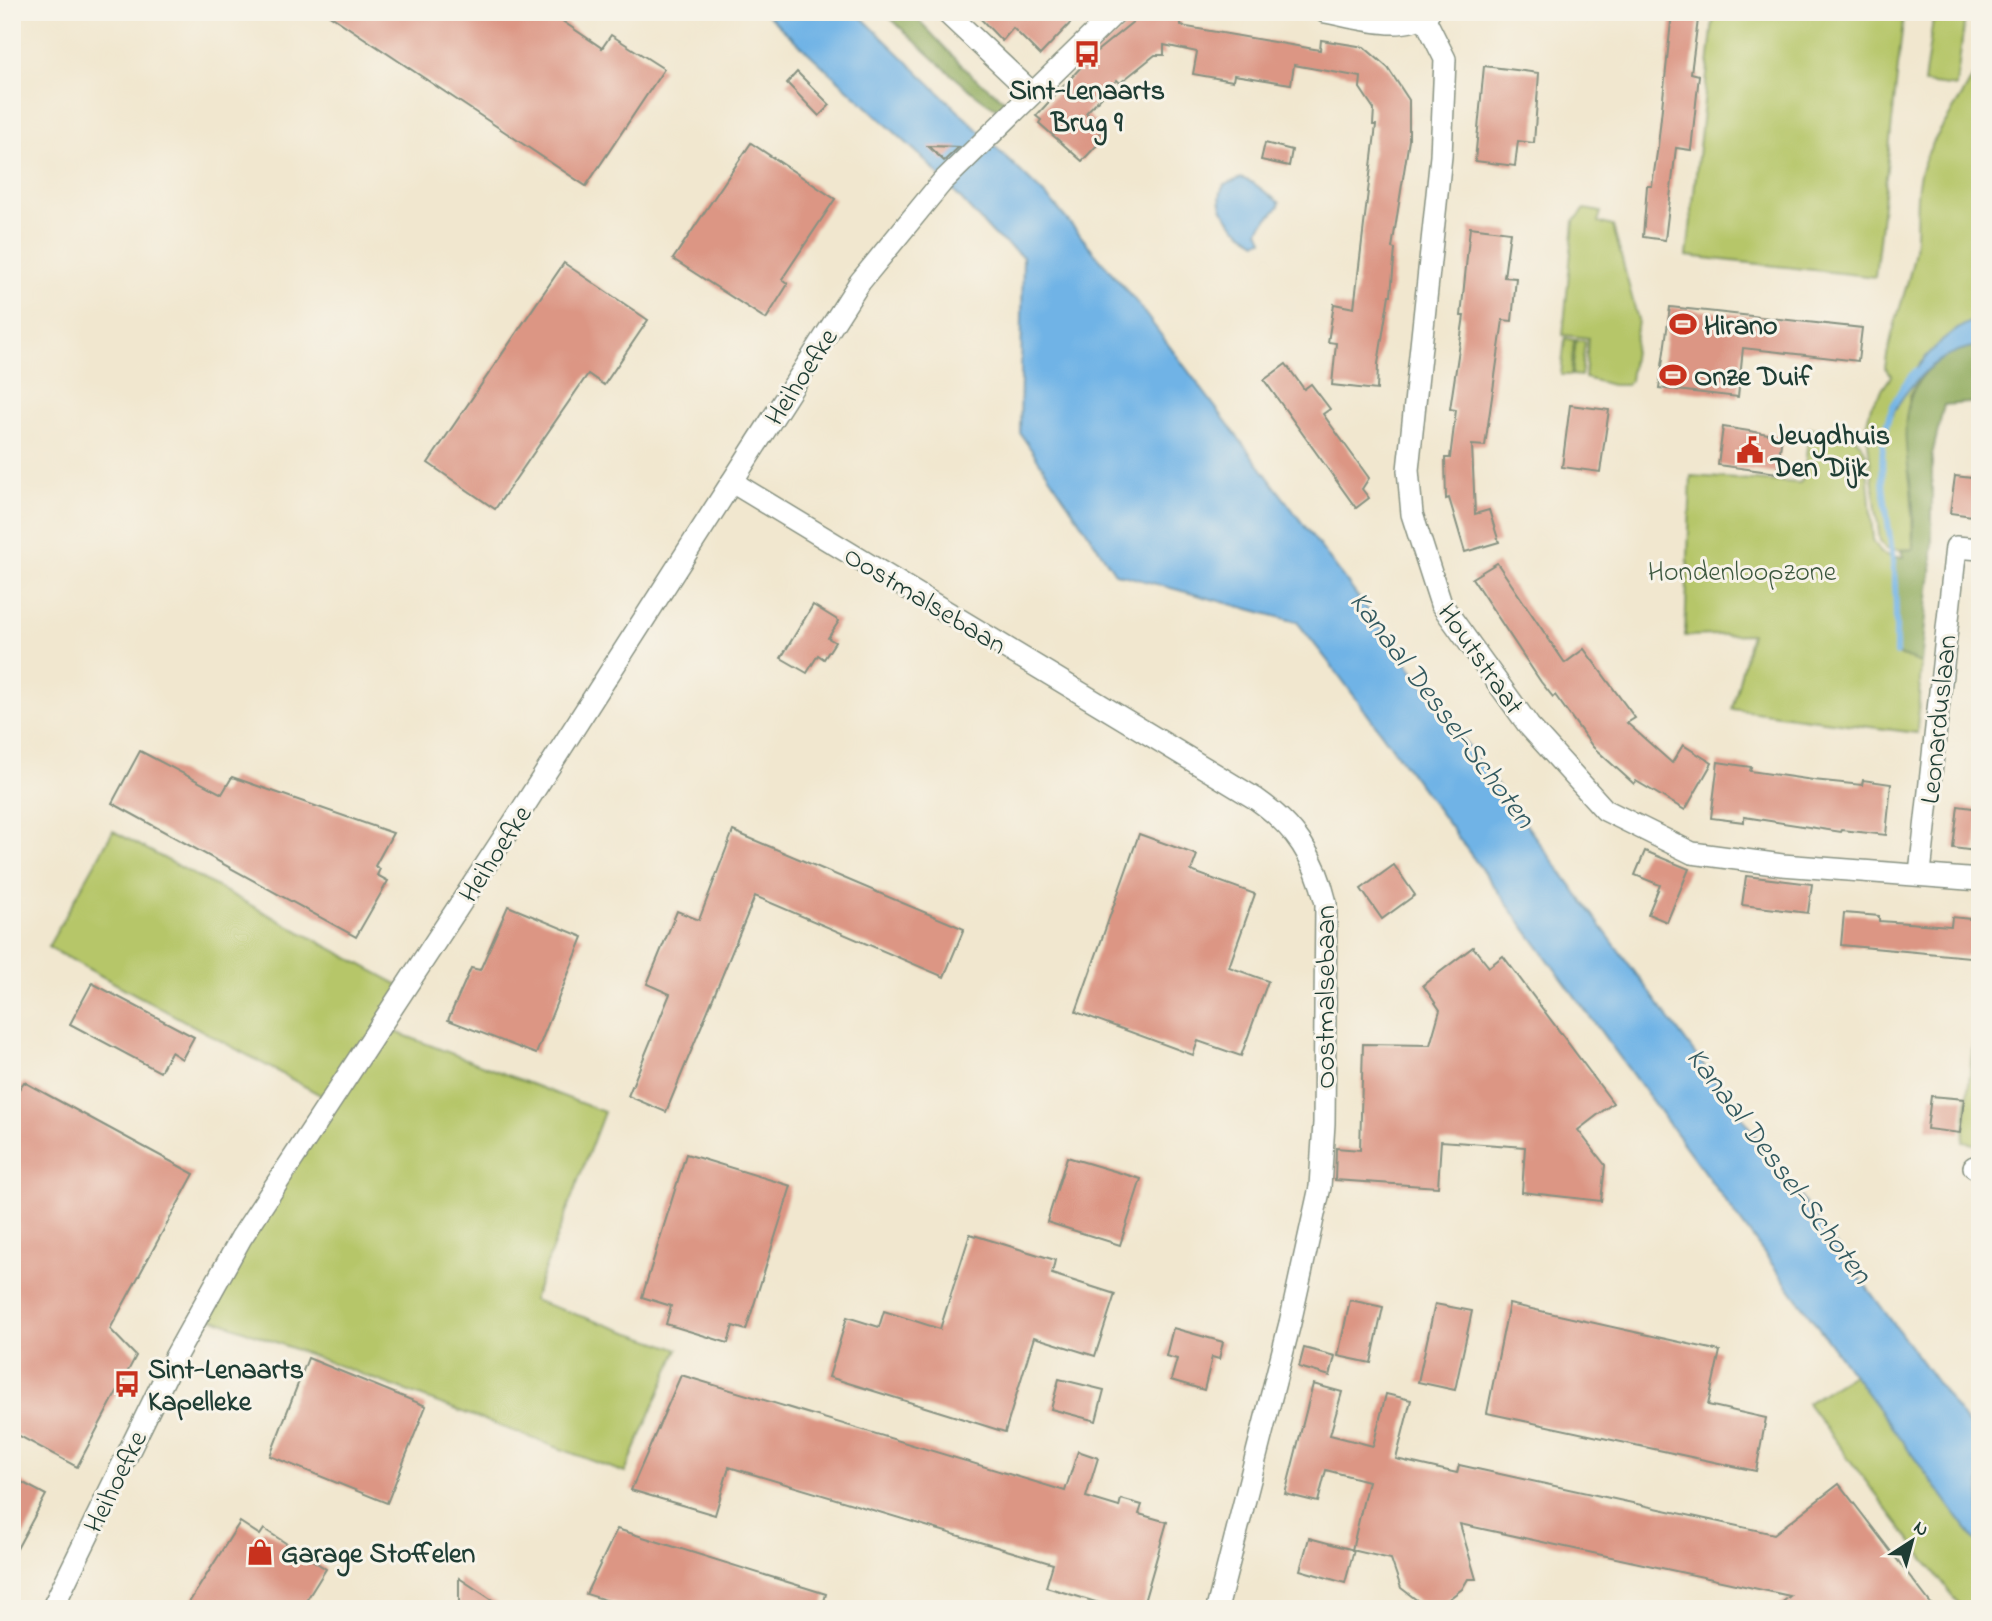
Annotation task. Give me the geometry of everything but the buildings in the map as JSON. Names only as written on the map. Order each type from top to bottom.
[{"type":"street","points":[[946,12],[1032,93]]},
{"type":"street","name":"Heihoefke","points":[[52,1609],[174,1359],[241,1238],[860,282],[942,181],[1116,12]]},
{"type":"street","points":[[1325,12],[1402,23],[1427,15]]},
{"type":"street","name":"Houtstraat","points":[[1427,15],[1445,59],[1441,156],[1408,470],[1412,514],[1441,604],[1529,726],[1605,810],[1692,853],[1782,865],[1920,873],[1980,880]]},
{"type":"street","name":"Oostmalsebaan","points":[[732,482],[1256,799],[1287,825],[1318,871],[1326,903],[1324,1124],[1320,1187],[1290,1323],[1217,1609]]},
{"type":"street","name":"Leonarduslaan","points":[[1920,873],[1956,547],[1980,549]]},
{"type":"green space","points":[[884,12],[911,12],[971,75],[1005,101],[1001,109],[992,106],[962,83]]},
{"type":"green space","points":[[1714,12],[1904,12],[1875,277],[1687,256]]},
{"type":"green space","points":[[1934,12],[1965,16],[1956,87],[1924,83]]},
{"type":"green space","points":[[1980,60],[1980,317],[1942,342],[1907,381],[1888,421],[1904,394],[1918,380],[1909,397],[1913,550],[1886,549],[1880,541],[1866,426],[1871,406],[1892,375],[1885,368],[1915,249],[1920,174],[1932,144],[1974,75]]},
{"type":"green space","points":[[1585,209],[1601,212],[1598,222],[1613,226],[1638,320],[1630,380],[1626,385],[1612,385],[1585,378],[1588,338],[1563,335],[1574,221]]},
{"type":"green space","points":[[1565,338],[1574,340],[1571,375],[1561,375]]},
{"type":"green space","points":[[1576,340],[1585,341],[1581,376],[1572,375]]},
{"type":"green space","points":[[1980,346],[1980,402],[1944,405],[1932,455],[1932,562],[1921,663],[1896,654],[1893,557],[1903,557],[1901,550],[1913,549],[1913,511],[1905,435],[1909,401],[1916,385],[1938,361],[1965,349]]},
{"type":"green space","name":"Hondenloopzone","points":[[1809,428],[1850,435],[1862,445],[1866,454],[1873,540],[1881,553],[1893,557],[1896,654],[1921,663],[1917,733],[1732,709],[1751,634],[1685,636],[1691,476],[1800,483],[1804,476]]},
{"type":"green space","points":[[113,831],[405,988],[380,1026],[604,1112],[533,1300],[678,1349],[625,1473],[198,1313],[330,1100],[48,947]]},
{"type":"green space","points":[[1980,1025],[1980,1145],[1963,1142],[1973,1043],[1977,1042]]},
{"type":"green space","points":[[1853,1374],[1980,1547],[1980,1609],[1962,1609],[1807,1403]]},
{"type":"water","points":[[764,12],[856,12],[1052,202],[1134,299],[1385,633],[1980,1441],[1980,1547],[1297,622],[1115,573],[1020,433],[1023,257],[993,234],[924,159]]},
{"type":"water","points":[[1241,178],[1253,183],[1280,203],[1261,226],[1259,230],[1263,240],[1257,242],[1235,226],[1221,203],[1224,185]]},
{"type":"water","points":[[1980,317],[1980,346],[1964,349],[1935,363],[1902,399],[1886,427],[1900,394],[1921,362],[1949,336]]},
{"type":"waterway","points":[[1896,654],[1895,585],[1882,462],[1889,416],[1899,393],[1915,371]]},
{"type":"place","name":"Sint-Lenaarts Brug 9","points":[[1087,54]]},
{"type":"place","name":"Hirano","points":[[1683,324]]},
{"type":"place","name":"Onze Duif","points":[[1673,375]]},
{"type":"place","name":"Jeugdhuis Den Dijk","points":[[1750,450]]},
{"type":"place","name":"Sint-Lenaarts Kapelleke","points":[[127,1384]]},
{"type":"place","name":"Garage Stoffelen","points":[[260,1552]]},
{"type":"water label","name":"Kanaal Dessel-Schoten","points":[[1443,709]]},
{"type":"water label","name":"Kanaal Dessel-Schoten","points":[[1780,1165]]}]
